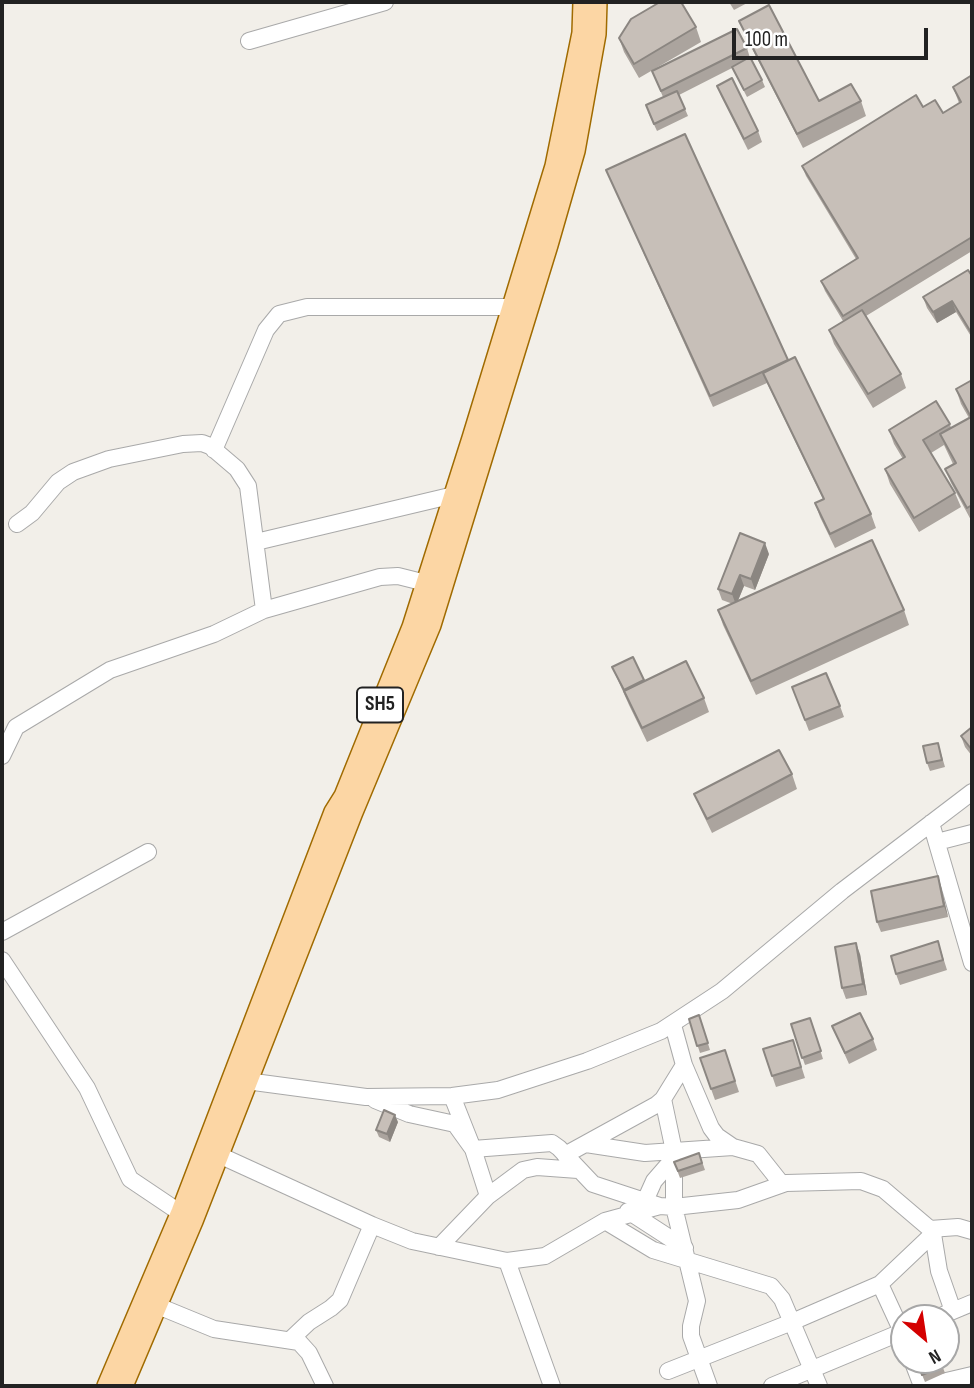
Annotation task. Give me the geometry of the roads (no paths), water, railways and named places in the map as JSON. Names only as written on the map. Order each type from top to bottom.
[{"type":"main road","name":"SH5","points":[[123,1386],[158,1306],[187,1217],[241,1080],[431,625],[544,230],[582,33],[583,2]]},
{"type":"main road","name":"SH5","points":[[107,1386],[219,1156],[241,1080],[334,811],[344,796],[409,634],[512,307],[575,151],[596,34],[597,2]]},
{"type":"street","points":[[249,41],[385,2]]},
{"type":"street","points":[[214,450],[266,330],[279,314],[307,307],[512,307]]},
{"type":"street","points":[[17,524],[32,513],[58,482],[73,472],[109,459],[183,444],[202,443],[214,450],[244,477],[251,496],[264,610]]},
{"type":"street","points":[[256,542],[454,495]]},
{"type":"street","points":[[2,756],[9,728],[110,670],[214,634],[264,610],[380,577],[398,576],[426,583]]},
{"type":"street","points":[[241,1080],[366,1097],[452,1096],[498,1090],[575,1065],[673,1025],[722,991],[842,891],[972,792]]},
{"type":"street","points":[[931,823],[967,926],[972,963]]},
{"type":"street","points":[[937,842],[972,833]]},
{"type":"street","points":[[2,932],[148,852]]},
{"type":"street","points":[[2,960],[87,1088],[130,1180],[187,1217]]},
{"type":"street","points":[[673,1025],[684,1065],[711,1128],[733,1147],[758,1154],[781,1183]]},
{"type":"street","points":[[565,1155],[656,1105],[663,1099],[684,1065]]},
{"type":"street","points":[[452,1096],[488,1196]]},
{"type":"street","points":[[366,1097],[402,1111],[455,1124],[473,1149]]},
{"type":"street","points":[[660,1204],[674,1155],[663,1099]]},
{"type":"street","points":[[473,1149],[552,1143],[593,1184],[686,1254]]},
{"type":"street","points":[[586,1144],[674,1155],[733,1147]]},
{"type":"street","points":[[674,1155],[654,1181],[660,1204],[686,1254],[697,1301],[690,1331],[709,1386]]},
{"type":"street","points":[[219,1156],[420,1244],[507,1261],[545,1256],[605,1221],[660,1204],[738,1200],[781,1183],[868,1182],[883,1189],[926,1227],[936,1231],[958,1227],[972,1231]]},
{"type":"street","points":[[439,1247],[488,1196],[517,1174],[529,1168],[579,1170]]},
{"type":"street","points":[[593,1184],[660,1204]]},
{"type":"street","points":[[605,1221],[653,1250],[686,1254],[771,1286],[782,1299],[819,1386]]},
{"type":"street","points":[[290,1339],[340,1300],[372,1225]]},
{"type":"street","points":[[668,1371],[880,1284],[936,1231]]},
{"type":"street","points":[[936,1231],[938,1266],[951,1304]]},
{"type":"street","points":[[507,1261],[552,1386]]},
{"type":"street","points":[[880,1284],[890,1304]]},
{"type":"street","points":[[158,1306],[215,1329],[290,1339],[305,1346],[325,1386]]},
{"type":"street","points":[[772,1386],[890,1338]]},
{"type":"street","points":[[923,1386],[972,1375]]}]
